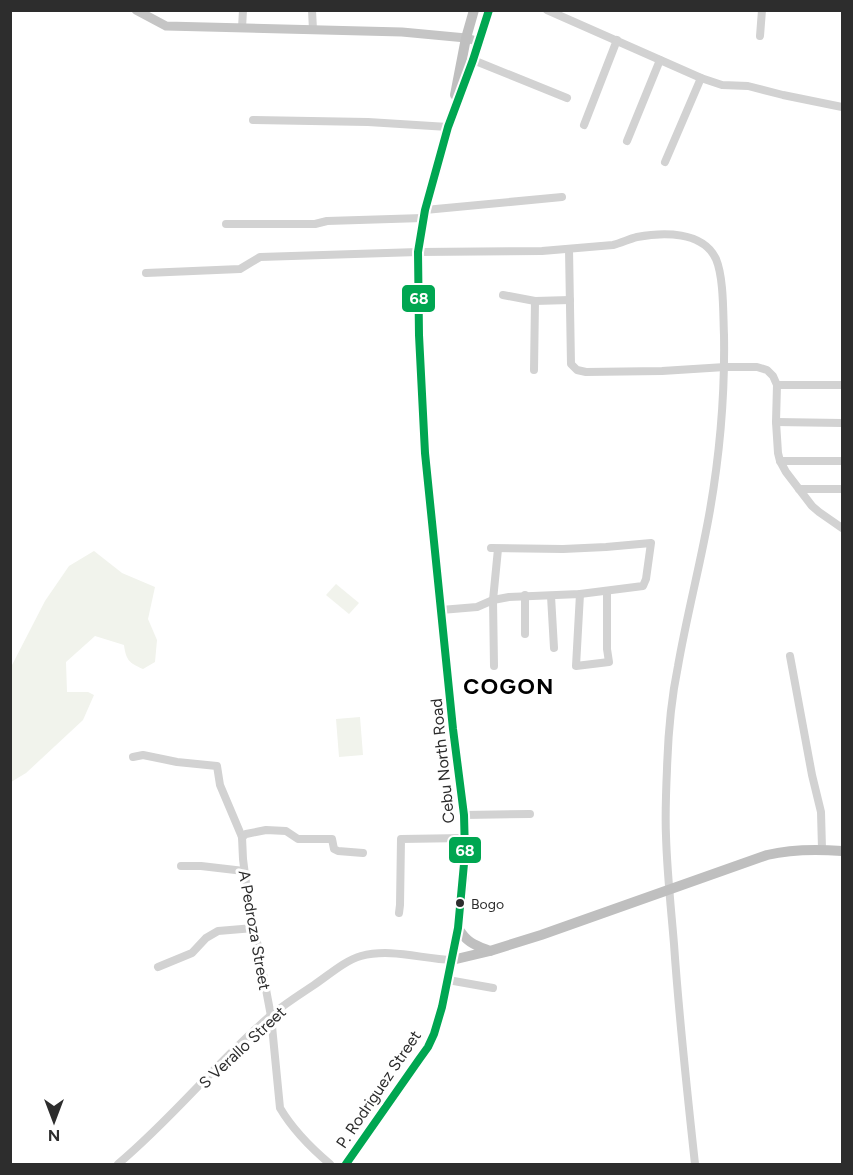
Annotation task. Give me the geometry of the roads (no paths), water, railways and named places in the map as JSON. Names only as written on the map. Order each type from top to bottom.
[{"type":"highway","name":"Cebu North Road","points":[[449,123],[480,42],[489,10]]},
{"type":"highway","name":"Cebu North Road","points":[[452,960],[464,873],[464,815],[425,453],[419,335],[418,252],[424,214],[449,123],[466,38],[473,16]]},
{"type":"highway","points":[[473,16],[485,26]]},
{"type":"highway","points":[[452,960],[541,935],[767,855],[793,850],[843,851]]},
{"type":"highway","points":[[458,928],[470,943],[490,951]]},
{"type":"main road","points":[[136,10],[166,26],[402,32],[466,38],[480,42]]},
{"type":"main road","name":"P. Rodriguez Street","points":[[346,1164],[428,1047],[442,1008],[452,960]]},
{"type":"street","points":[[242,28],[243,10]]},
{"type":"street","points":[[312,10],[313,30]]},
{"type":"street","points":[[547,10],[701,78],[722,85],[748,86],[843,107]]},
{"type":"street","points":[[760,36],[762,10]]},
{"type":"street","points":[[584,125],[617,40]]},
{"type":"street","points":[[473,60],[567,98]]},
{"type":"street","points":[[627,141],[660,60]]},
{"type":"street","points":[[665,162],[701,78]]},
{"type":"street","points":[[253,120],[449,123]]},
{"type":"street","points":[[226,224],[315,224],[327,221],[424,214],[562,197]]},
{"type":"street","points":[[146,273],[240,269],[260,257],[542,251],[613,245],[649,235],[687,236],[700,241],[715,258],[719,272],[723,315],[722,422],[712,499],[677,668],[670,724],[666,834],[677,985],[695,1164]]},
{"type":"street","points":[[568,249],[571,364],[578,370],[586,372],[724,367],[757,367],[767,370],[777,385],[776,422],[780,461],[786,472],[819,512],[843,528]]},
{"type":"street","points":[[503,295],[535,300],[570,300]]},
{"type":"street","points":[[534,370],[535,300]]},
{"type":"street","points":[[777,385],[843,385]]},
{"type":"street","points":[[776,422],[843,423]]},
{"type":"street","points":[[780,461],[843,461]]},
{"type":"street","points":[[799,489],[843,489]]},
{"type":"street","points":[[441,610],[477,607],[493,600],[525,595],[580,594],[643,586],[651,543],[562,549],[494,549],[493,600],[494,666]]},
{"type":"street","points":[[580,594],[576,666],[587,666],[609,662],[607,591]]},
{"type":"street","points":[[525,595],[525,634]]},
{"type":"street","points":[[551,596],[554,648]]},
{"type":"street","points":[[790,656],[821,812],[822,849]]},
{"type":"street","name":"A Pedroza Street","points":[[133,757],[143,755],[177,762],[217,766],[220,785],[242,837],[244,871],[270,1016],[280,1108],[309,1146],[330,1164]]},
{"type":"street","points":[[464,815],[530,814]]},
{"type":"street","points":[[242,837],[266,830],[286,831],[298,838],[332,839],[334,849],[338,851],[363,853]]},
{"type":"street","points":[[399,913],[401,839],[465,838]]},
{"type":"street","points":[[181,866],[244,871]]},
{"type":"street","points":[[158,967],[192,953],[206,938],[218,931],[254,928]]},
{"type":"street","name":"S Verallo Street","points":[[118,1164],[149,1138],[270,1016],[344,964],[359,956],[391,953],[452,960]]},
{"type":"street","points":[[448,980],[493,988]]},
{"type":"place","name":"Bogo","points":[[460,903]]},
{"type":"district","name":"COGON","points":[[509,686]]}]
